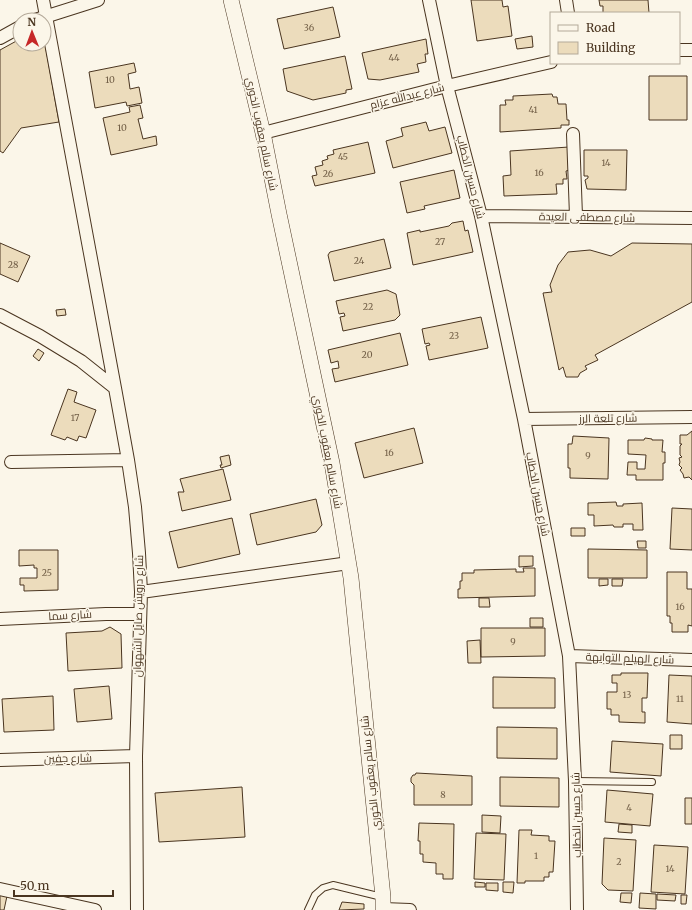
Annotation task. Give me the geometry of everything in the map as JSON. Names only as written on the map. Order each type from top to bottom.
[{"type":"street","name":"شارع درويش صايل الشهوان","points":[[42,12],[43,0]]},
{"type":"street","points":[[52,15],[98,0]]},
{"type":"street","name":"شارع سالم يعقوب الخوري","points":[[231,0],[263,133],[280,222],[332,463],[348,563],[383,905]]},
{"type":"street","name":"شارع حسين الخطاب","points":[[429,0],[447,86],[481,216],[524,419],[569,656],[575,781],[577,910]]},
{"type":"street","points":[[566,0],[568,12]]},
{"type":"street","points":[[1,36],[12,31]]},
{"type":"street","points":[[680,50],[692,50]]},
{"type":"street","name":"شارع درويش صايل الشهوان","points":[[48,52],[115,388],[135,507],[141,592],[136,756],[137,910]]},
{"type":"street","name":"شارع عبدالله عزام","points":[[263,133],[447,86],[550,62]]},
{"type":"street","points":[[573,134],[576,216]]},
{"type":"street","name":"شارع مصطفى العيدة","points":[[481,216],[692,218]]},
{"type":"street","points":[[0,315],[40,336],[81,361],[115,388]]},
{"type":"street","name":"شارع تلعة الرز","points":[[524,419],[692,417]]},
{"type":"street","points":[[11,462],[128,460]]},
{"type":"street","points":[[141,592],[348,563]]},
{"type":"street","name":"شارع سما","points":[[0,619],[106,614],[140,614]]},
{"type":"street","name":"شارع الهيلم التوايهة","points":[[569,656],[692,660]]},
{"type":"street","name":"شارع جفين","points":[[0,760],[136,756]]},
{"type":"street","points":[[0,889],[95,910]]},
{"type":"street","points":[[383,905],[410,910]]},
{"type":"lane","points":[[575,781],[652,782]]},
{"type":"lane","points":[[308,910],[315,895],[323,888],[333,885],[383,905]]},
{"type":"building","points":[[471,0],[502,0],[503,7],[508,6],[512,36],[477,41]]},
{"type":"building","points":[[599,0],[648,0],[649,12],[603,12],[603,6],[600,6]]},
{"type":"building","points":[[333,7],[340,37],[284,49],[277,19]]},
{"type":"building","points":[[532,36],[533,47],[517,49],[515,39]]},
{"type":"building","points":[[426,39],[428,54],[425,54],[426,62],[417,64],[419,72],[380,80],[368,79],[362,53]]},
{"type":"building","points":[[12,43],[12,52],[46,52],[59,122],[21,128],[3,153],[0,151],[0,50]]},
{"type":"building","points":[[345,56],[352,89],[346,90],[346,93],[313,100],[287,91],[283,69]]},
{"type":"building","points":[[134,63],[136,72],[128,74],[130,89],[139,87],[142,103],[127,106],[126,102],[95,108],[89,72]]},
{"type":"building","points":[[649,76],[687,76],[687,120],[649,120]]},
{"type":"building","points":[[552,94],[553,97],[557,97],[558,104],[566,104],[567,120],[569,120],[569,125],[561,125],[561,128],[500,132],[500,105],[506,105],[505,100],[513,100],[513,96]]},
{"type":"building","points":[[140,105],[143,118],[138,119],[143,139],[156,136],[157,145],[111,155],[103,118],[130,112],[129,107]]},
{"type":"building","points":[[426,122],[429,131],[445,127],[452,153],[393,168],[386,141],[403,136],[401,128]]},
{"type":"building","points":[[368,142],[375,173],[315,186],[312,176],[317,175],[315,167],[323,165],[322,161],[328,159],[327,156],[334,154],[333,150]]},
{"type":"building","points":[[569,147],[570,170],[566,171],[567,179],[563,179],[563,184],[556,184],[557,194],[504,196],[503,176],[511,175],[510,151]]},
{"type":"building","points":[[584,150],[627,150],[626,190],[587,189],[585,180],[588,176],[584,176]]},
{"type":"building","points":[[454,170],[460,198],[424,206],[425,209],[407,213],[400,182]]},
{"type":"building","points":[[463,221],[465,231],[468,230],[473,252],[413,265],[407,233],[449,226],[452,223]]},
{"type":"building","points":[[384,239],[391,268],[334,281],[328,255],[330,252]]},
{"type":"building","points":[[0,243],[30,256],[18,282],[0,274]]},
{"type":"building","points":[[632,243],[692,244],[692,302],[595,355],[598,360],[585,366],[587,369],[580,373],[578,377],[566,377],[563,367],[559,370],[543,293],[552,292],[550,285],[558,265],[568,252],[590,250],[611,256]]},
{"type":"building","points":[[387,290],[396,294],[400,315],[395,320],[343,331],[340,317],[345,316],[344,313],[339,314],[336,301]]},
{"type":"building","points":[[65,309],[66,315],[57,316],[56,310]]},
{"type":"building","points":[[481,317],[488,348],[429,360],[426,346],[430,345],[429,343],[425,344],[422,329]]},
{"type":"building","points":[[400,333],[408,365],[335,382],[332,369],[339,368],[338,361],[331,363],[328,350]]},
{"type":"building","points":[[38,349],[44,353],[39,361],[33,356]]},
{"type":"building","points":[[68,389],[77,392],[74,402],[96,410],[86,438],[79,436],[77,441],[67,437],[65,440],[51,435]]},
{"type":"building","points":[[414,428],[423,463],[364,478],[355,443]]},
{"type":"building","points":[[692,431],[692,480],[689,477],[684,478],[680,470],[682,468],[679,465],[679,458],[682,457],[680,455],[680,446],[682,444],[680,444],[680,435],[687,435]]},
{"type":"building","points":[[573,436],[609,438],[608,479],[570,478],[570,468],[568,468],[568,444],[572,444]]},
{"type":"building","points":[[645,438],[652,440],[663,440],[662,452],[665,452],[665,463],[663,463],[663,480],[636,480],[636,475],[627,475],[628,462],[637,462],[637,469],[645,469],[646,455],[628,454],[628,440],[644,440]]},
{"type":"building","points":[[229,455],[231,465],[221,468],[220,465],[222,465],[220,457]]},
{"type":"building","points":[[223,469],[231,500],[182,511],[178,492],[184,492],[180,479]]},
{"type":"building","points":[[316,499],[322,525],[316,532],[257,545],[250,514]]},
{"type":"building","points":[[616,502],[617,506],[623,506],[623,504],[642,503],[643,530],[633,530],[633,524],[623,524],[623,527],[614,527],[613,525],[594,526],[594,515],[588,515],[588,503]]},
{"type":"building","points":[[672,508],[692,509],[692,550],[670,549]]},
{"type":"building","points":[[232,518],[240,554],[178,568],[169,532]]},
{"type":"building","points":[[571,528],[585,528],[585,536],[571,536]]},
{"type":"building","points":[[637,541],[646,541],[646,548],[638,548]]},
{"type":"building","points":[[588,549],[647,550],[647,578],[588,578]]},
{"type":"building","points":[[19,550],[58,550],[58,590],[24,591],[24,585],[20,585],[20,578],[37,578],[37,568],[34,568],[34,565],[19,566]]},
{"type":"building","points":[[519,556],[533,556],[533,566],[519,567]]},
{"type":"building","points":[[523,568],[535,568],[535,596],[458,598],[458,589],[460,589],[460,581],[462,581],[462,573],[474,573],[474,570],[516,569],[516,572],[524,572]]},
{"type":"building","points":[[667,572],[687,572],[687,589],[692,589],[692,626],[688,625],[688,632],[672,632],[670,616],[667,616]]},
{"type":"building","points":[[599,579],[608,579],[608,585],[599,586]]},
{"type":"building","points":[[612,579],[623,579],[622,586],[612,586]]},
{"type":"building","points":[[479,598],[489,598],[490,607],[479,607]]},
{"type":"building","points":[[530,618],[543,618],[543,627],[530,627]]},
{"type":"building","points":[[110,627],[121,634],[122,668],[68,671],[66,633],[102,631]]},
{"type":"building","points":[[481,628],[545,628],[545,656],[481,657]]},
{"type":"building","points":[[480,640],[481,663],[468,663],[467,641]]},
{"type":"building","points":[[621,673],[648,673],[647,698],[642,698],[642,712],[645,712],[645,723],[619,722],[619,715],[611,715],[611,709],[607,709],[607,692],[617,692],[617,683],[612,683],[612,675],[621,675]]},
{"type":"building","points":[[669,675],[692,676],[692,724],[667,722]]},
{"type":"building","points":[[493,677],[555,678],[555,708],[493,708]]},
{"type":"building","points":[[109,686],[112,719],[77,722],[74,689]]},
{"type":"building","points":[[53,696],[54,730],[4,732],[2,699]]},
{"type":"building","points":[[497,727],[557,728],[557,759],[497,758]]},
{"type":"building","points":[[670,735],[682,735],[682,749],[670,749]]},
{"type":"building","points":[[612,741],[663,744],[661,776],[610,772]]},
{"type":"building","points":[[416,773],[472,776],[472,805],[414,805],[414,785],[411,782],[411,778]]},
{"type":"building","points":[[500,777],[559,778],[559,807],[500,806]]},
{"type":"building","points":[[242,787],[245,837],[159,842],[155,793]]},
{"type":"building","points":[[607,790],[653,794],[650,826],[605,822]]},
{"type":"building","points":[[685,798],[692,798],[692,824],[685,824]]},
{"type":"building","points":[[482,815],[501,816],[500,833],[482,832]]},
{"type":"building","points":[[419,823],[454,824],[453,879],[443,879],[443,874],[436,874],[436,863],[423,862],[423,854],[420,854],[420,841],[418,841]]},
{"type":"building","points":[[619,824],[632,825],[632,833],[618,832]]},
{"type":"building","points":[[519,830],[532,830],[531,835],[549,836],[549,841],[555,841],[553,872],[549,872],[549,877],[544,877],[544,881],[525,881],[525,883],[517,883]]},
{"type":"building","points":[[476,833],[506,834],[504,880],[474,879]]},
{"type":"building","points":[[604,838],[636,840],[633,891],[608,890],[602,884]]},
{"type":"building","points":[[654,845],[688,847],[685,894],[651,892]]},
{"type":"building","points":[[475,882],[485,883],[485,887],[475,887]]},
{"type":"building","points":[[503,882],[514,882],[513,893],[503,892]]},
{"type":"building","points":[[486,883],[498,883],[498,891],[486,890]]},
{"type":"building","points":[[621,893],[632,893],[631,903],[620,902]]},
{"type":"building","points":[[640,893],[656,894],[656,909],[639,908]]},
{"type":"building","points":[[657,894],[676,895],[675,901],[657,900]]},
{"type":"building","points":[[0,895],[7,896],[4,910],[0,910]]},
{"type":"building","points":[[681,895],[687,895],[686,904],[681,904]]},
{"type":"building","points":[[342,902],[364,904],[364,909],[339,910]]}]
